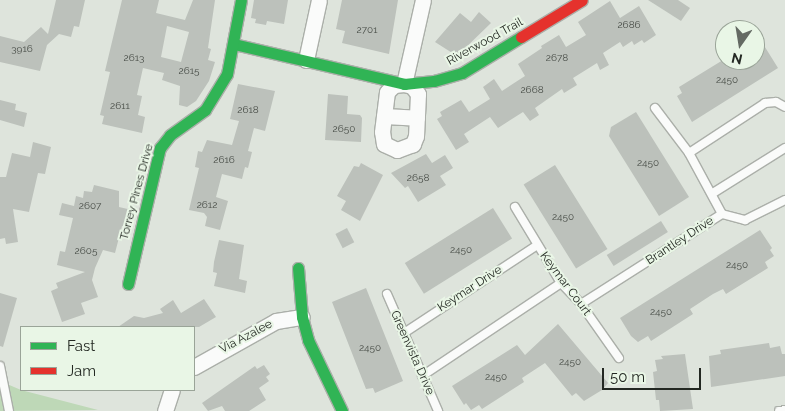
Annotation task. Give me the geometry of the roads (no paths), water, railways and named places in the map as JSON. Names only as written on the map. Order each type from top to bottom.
[{"type":"street","name":"Torrey Pines Drive","points":[[128,284],[160,148],[170,135],[212,101],[226,74],[234,44],[241,0]]},
{"type":"street","points":[[234,44],[306,60],[319,0]]},
{"type":"street","points":[[404,84],[423,0]]},
{"type":"street","name":"Riverwood Trail","points":[[306,60],[404,84],[434,81],[462,73],[582,0]]},
{"type":"street","points":[[404,84],[412,86],[418,94],[416,118],[413,144],[397,150],[382,140],[384,116],[389,88],[404,84]]},
{"type":"street","points":[[384,116],[416,118]]},
{"type":"street","points":[[298,268],[302,317],[322,375],[342,411]]},
{"type":"street","name":"Via Azalee","points":[[195,366],[267,325],[302,317]]},
{"type":"street","points":[[165,411],[172,391]]},
{"type":"lane","points":[[689,153],[765,103],[776,102],[785,107]]},
{"type":"lane","points":[[655,108],[689,153],[713,193],[722,214]]},
{"type":"lane","points":[[713,193],[785,148]]},
{"type":"lane","name":"Brantley Drive","points":[[581,304],[722,214],[745,220],[785,200]]},
{"type":"lane","name":"Keymar Court","points":[[514,207],[536,246],[561,283],[581,304],[619,358]]},
{"type":"lane","name":"Keymar Drive","points":[[404,333],[536,246]]},
{"type":"lane","points":[[422,376],[561,283]]},
{"type":"lane","name":"Greenvista Drive","points":[[387,294],[438,411]]},
{"type":"lane","points":[[0,366],[9,411]]},
{"type":"lane","points":[[780,411],[785,410]]}]
